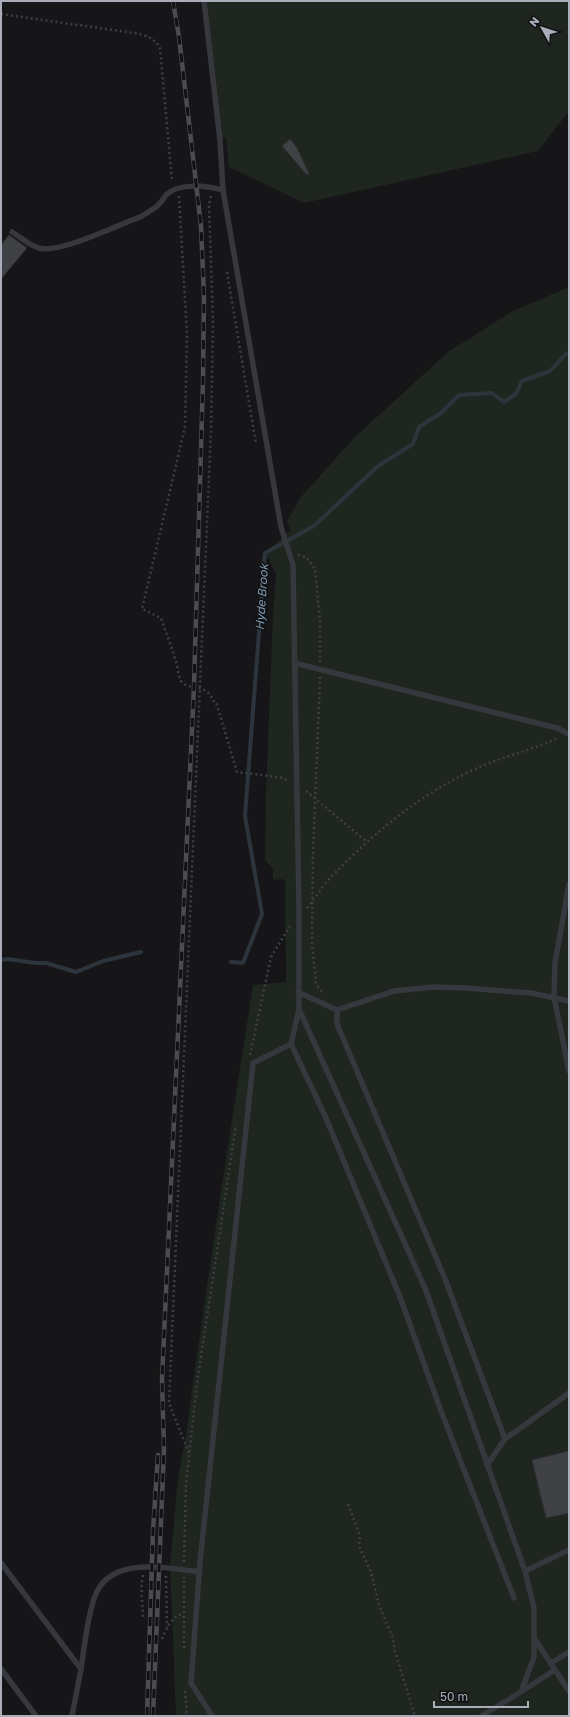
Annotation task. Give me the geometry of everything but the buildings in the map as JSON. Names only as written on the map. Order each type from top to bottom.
[{"type":"lane","points":[[204,1],[220,140],[223,190],[283,533],[293,564],[298,789],[299,1009],[291,1044],[326,1118],[400,1297],[434,1392],[514,1598]]},
{"type":"lane","points":[[12,232],[38,248],[50,250],[70,244],[140,217],[151,211],[160,203],[166,194],[176,190],[196,186],[212,187],[223,190]]},
{"type":"lane","points":[[294,663],[557,728],[568,734]]},
{"type":"lane","points":[[569,884],[555,963],[554,997],[569,1071]]},
{"type":"lane","points":[[298,992],[337,1010],[394,991],[434,987],[531,993],[569,1000]]},
{"type":"lane","points":[[299,1009],[425,1288],[525,1572],[534,1608],[534,1657],[521,1692]]},
{"type":"lane","points":[[337,1010],[337,1024],[445,1280],[505,1439]]},
{"type":"lane","points":[[212,1716],[191,1683],[200,1572],[252,1063],[291,1044]]},
{"type":"lane","points":[[487,1465],[505,1439],[569,1393]]},
{"type":"lane","points":[[525,1572],[569,1550]]},
{"type":"lane","points":[[1,1563],[81,1669]]},
{"type":"lane","points":[[72,1716],[94,1598],[99,1587],[118,1571],[134,1567],[200,1572]]},
{"type":"lane","points":[[534,1638],[569,1691]]},
{"type":"lane","points":[[551,1663],[569,1652]]},
{"type":"lane","points":[[1,1669],[36,1716]]},
{"type":"lane","points":[[481,1716],[555,1670]]},
{"type":"path","points":[[1,14],[134,33],[149,37],[158,43],[160,48],[173,187],[179,194],[187,334],[185,428],[142,609],[161,618],[181,682],[186,686],[200,688],[211,695],[216,702],[237,772],[284,778],[298,789],[304,789],[367,842]]},
{"type":"path","points":[[184,1653],[183,1613],[186,1484],[189,1453],[169,1403],[190,887],[211,430],[213,324],[209,205],[212,187]]},
{"type":"path","points":[[289,552],[306,556],[315,569],[320,620],[320,670],[315,798],[312,943],[316,984],[324,995]]},
{"type":"path","points":[[299,909],[307,909],[332,875],[402,812],[442,786],[473,769],[568,734]]},
{"type":"path","points":[[348,1504],[360,1536],[359,1546],[371,1572],[379,1605],[393,1638],[395,1652],[415,1716]]},
{"type":"path","points":[[143,1620],[143,1603],[140,1595],[144,1567]]},
{"type":"path","points":[[168,1627],[165,1577],[174,1576],[174,1569]]},
{"type":"path","points":[[162,1639],[176,1616],[183,1613]]},
{"type":"path","points":[[185,1689],[187,1716]]},
{"type":"shaded area","points":[[204,1],[569,1],[569,111],[538,151],[304,203],[229,167],[226,137],[220,140]]},
{"type":"shaded area","points":[[569,287],[569,1716],[176,1716],[170,1564],[178,1478],[186,1436],[222,1185],[253,985],[286,982],[285,882],[282,879],[273,880],[273,869],[265,860],[266,792],[276,573],[265,553],[291,530],[287,521],[300,498],[355,437],[448,352],[511,312]]},
{"type":"waterway","name":"Hyde Brook","points":[[231,962],[243,963],[262,914],[245,816],[265,553],[314,526],[378,466],[413,444],[419,427],[441,413],[459,395],[492,393],[504,402],[516,394],[522,381],[550,371],[566,354],[569,353]]},
{"type":"waterway","name":"Hyde Brook","points":[[1,960],[8,959],[46,963],[76,972],[103,961],[141,952]]},
{"type":"railway","points":[[153,1716],[164,1449],[162,1379],[194,686],[204,296],[201,226],[179,37],[173,1]]},
{"type":"railway","points":[[147,1716],[153,1531],[158,1455]]}]
